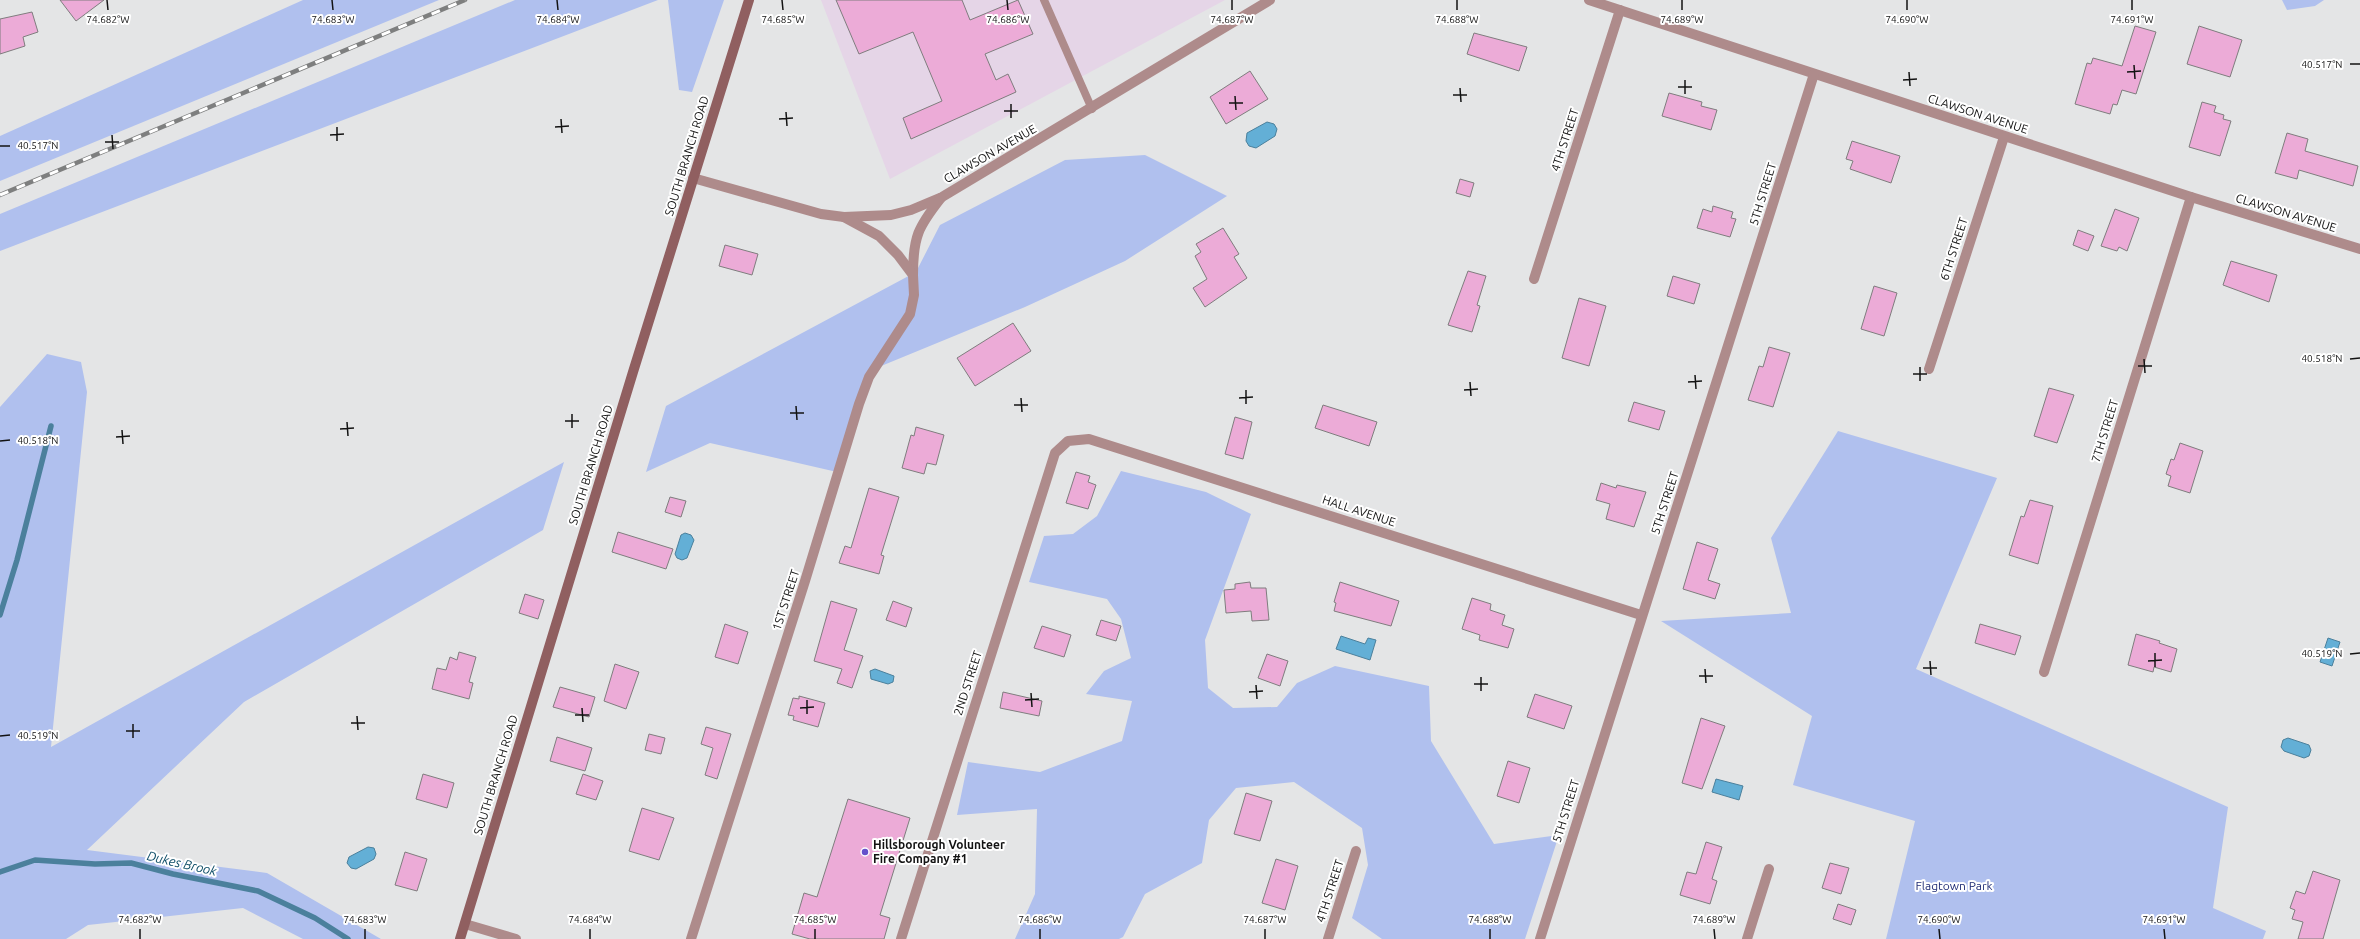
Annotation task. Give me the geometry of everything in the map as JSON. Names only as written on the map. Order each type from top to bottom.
[{"type":"street","name":"SOUTH BRANCH ROAD","points":[[460,939],[693,178],[750,0]]},
{"type":"street","name":"CLAWSON AVENUE","points":[[693,178],[821,214],[844,217],[891,215],[911,210],[942,197],[1092,109],[1270,0]]},
{"type":"street","name":"CLAWSON AVENUE","points":[[1589,0],[2191,197],[2360,249]]},
{"type":"street","name":"4TH STREET","points":[[1534,279],[1620,10]]},
{"type":"street","name":"5TH STREET","points":[[1540,939],[1641,616],[1683,492],[1814,74]]},
{"type":"street","name":"6TH STREET","points":[[1929,369],[2004,136]]},
{"type":"street","name":"1ST STREET","points":[[691,939],[806,581],[859,404],[869,378],[910,314],[914,295],[913,254],[917,234],[922,222],[942,197]]},
{"type":"street","name":"7TH STREET","points":[[2044,672],[2191,197]]},
{"type":"street","points":[[844,217],[879,236],[898,255],[913,276]]},
{"type":"street","name":"HALL AVENUE","points":[[1068,441],[1089,439],[1641,616]]},
{"type":"street","name":"2ND STREET","points":[[901,939],[1054,453],[1068,441]]},
{"type":"street","name":"4TH STREET","points":[[1328,939],[1356,851]]},
{"type":"street","points":[[1747,939],[1769,869]]},
{"type":"street","points":[[465,924],[516,939]]},
{"type":"lane","points":[[1044,0],[1092,109]]},
{"type":"shaded area","points":[[821,0],[1225,0],[890,179]]},
{"type":"shaded area","points":[[1267,122],[1274,124],[1277,129],[1275,136],[1256,148],[1249,146],[1246,141],[1247,133]]},
{"type":"shaded area","points":[[685,533],[691,535],[694,540],[687,558],[682,560],[677,558],[675,554],[681,535]]},
{"type":"shaded area","points":[[1341,636],[1365,644],[1368,638],[1376,640],[1370,660],[1336,649]]},
{"type":"shaded area","points":[[2328,638],[2340,642],[2332,666],[2320,662]]},
{"type":"shaded area","points":[[875,669],[894,676],[893,682],[888,684],[871,679],[870,671]]},
{"type":"shaded area","points":[[2288,738],[2309,745],[2311,750],[2309,756],[2304,758],[2284,751],[2281,747],[2283,740]]},
{"type":"shaded area","points":[[1716,779],[1743,786],[1739,800],[1712,792]]},
{"type":"shaded area","points":[[368,847],[374,848],[376,854],[374,859],[356,869],[351,868],[347,863],[349,857]]},
{"type":"green space","points":[[303,0],[439,0],[0,181],[0,136]]},
{"type":"green space","points":[[515,0],[658,0],[0,251],[0,214]]},
{"type":"green space","points":[[668,0],[724,0],[692,92],[679,90]]},
{"type":"green space","points":[[2282,0],[2324,0],[2315,6],[2287,10]]},
{"type":"green space","points":[[1145,155],[1227,196],[1125,261],[1025,307],[869,371],[837,472],[710,443],[646,472],[666,406],[916,272],[940,225],[1065,160]]},
{"type":"green space","points":[[47,354],[81,362],[87,392],[51,747],[564,462],[543,530],[244,702],[87,850],[267,873],[381,939],[303,939],[243,908],[88,925],[66,939],[0,939],[0,407]]},
{"type":"green space","name":"Flagtown Park","points":[[1838,431],[1997,478],[1916,669],[2228,807],[2213,908],[2266,931],[2263,939],[1886,939],[1915,821],[1793,785],[1812,716],[1661,621],[1791,613],[1771,538]]},
{"type":"green space","points":[[1121,471],[1206,492],[1251,514],[1205,640],[1208,688],[1233,708],[1277,707],[1297,683],[1335,666],[1429,686],[1431,741],[1494,844],[1559,835],[1525,939],[1382,939],[1352,918],[1368,865],[1362,828],[1294,782],[1236,788],[1209,820],[1202,863],[1145,894],[1123,937],[1119,939],[1015,939],[1035,894],[1037,809],[957,815],[968,762],[1040,772],[1122,741],[1132,701],[1086,694],[1104,671],[1131,658],[1121,619],[1107,599],[1029,582],[1044,536],[1073,534],[1097,516]]},
{"type":"building","points":[[60,0],[104,0],[76,21]]},
{"type":"building","points":[[836,0],[962,0],[970,20],[1018,0],[1033,34],[985,54],[996,80],[1008,74],[1016,92],[911,139],[903,118],[942,101],[913,32],[859,54]]},
{"type":"building","points":[[32,12],[38,32],[23,37],[25,46],[0,54],[0,19]]},
{"type":"building","points":[[2135,26],[2156,32],[2136,94],[2122,90],[2117,105],[2113,104],[2110,114],[2075,104],[2087,63],[2091,64],[2093,58],[2122,66]]},
{"type":"building","points":[[2199,26],[2242,40],[2230,77],[2187,64]]},
{"type":"building","points":[[1474,33],[1527,47],[1519,71],[1467,54]]},
{"type":"building","points":[[1250,71],[1268,99],[1226,124],[1210,97]]},
{"type":"building","points":[[1669,93],[1702,102],[1701,106],[1717,110],[1711,130],[1662,116]]},
{"type":"building","points":[[2202,102],[2216,106],[2214,112],[2224,115],[2223,119],[2231,121],[2220,156],[2189,147]]},
{"type":"building","points":[[2287,133],[2308,139],[2305,151],[2358,166],[2353,186],[2299,170],[2297,179],[2275,173]]},
{"type":"building","points":[[1852,141],[1900,156],[1891,183],[1850,169],[1853,161],[1846,159]]},
{"type":"building","points":[[1460,179],[1474,183],[1470,197],[1456,193]]},
{"type":"building","points":[[1713,206],[1733,212],[1731,218],[1736,219],[1730,237],[1697,228],[1703,209],[1712,212]]},
{"type":"building","points":[[2115,209],[2139,218],[2127,251],[2119,247],[2117,251],[2101,246]]},
{"type":"building","points":[[1223,228],[1239,254],[1234,257],[1247,278],[1205,307],[1193,288],[1207,279],[1195,256],[1201,252],[1196,244]]},
{"type":"building","points":[[2078,230],[2094,236],[2088,251],[2073,245]]},
{"type":"building","points":[[725,245],[758,254],[752,275],[719,266]]},
{"type":"building","points":[[2231,261],[2277,275],[2269,302],[2223,285]]},
{"type":"building","points":[[1468,271],[1486,276],[1477,305],[1480,306],[1472,332],[1448,325]]},
{"type":"building","points":[[1673,276],[1700,284],[1694,304],[1667,296]]},
{"type":"building","points":[[1874,286],[1897,293],[1884,336],[1861,329]]},
{"type":"building","points":[[1579,298],[1606,306],[1589,366],[1562,358]]},
{"type":"building","points":[[1013,323],[1031,351],[975,386],[957,358]]},
{"type":"building","points":[[1769,347],[1790,353],[1773,407],[1748,400],[1759,366],[1763,367]]},
{"type":"building","points":[[2049,388],[2074,395],[2057,443],[2034,436]]},
{"type":"building","points":[[1634,402],[1665,411],[1659,430],[1628,421]]},
{"type":"building","points":[[1323,405],[1377,422],[1369,446],[1315,428]]},
{"type":"building","points":[[1235,417],[1252,422],[1243,459],[1225,454]]},
{"type":"building","points":[[916,427],[944,435],[936,465],[927,463],[924,474],[902,468],[911,435],[914,436]]},
{"type":"building","points":[[2180,443],[2203,451],[2190,493],[2168,486],[2171,476],[2166,474],[2171,459],[2174,460]]},
{"type":"building","points":[[1076,472],[1090,476],[1088,482],[1096,485],[1088,509],[1066,503]]},
{"type":"building","points":[[1601,483],[1616,488],[1617,485],[1646,492],[1634,527],[1606,519],[1610,504],[1596,500]]},
{"type":"building","points":[[869,488],[899,497],[881,555],[884,556],[879,574],[839,563],[845,546],[851,548]]},
{"type":"building","points":[[670,497],[686,501],[681,517],[665,512]]},
{"type":"building","points":[[2030,500],[2053,506],[2038,564],[2009,555],[2021,516],[2024,517]]},
{"type":"building","points":[[618,532],[673,549],[666,569],[612,552]]},
{"type":"building","points":[[1697,542],[1718,549],[1708,580],[1720,584],[1715,599],[1683,589]]},
{"type":"building","points":[[1250,582],[1251,588],[1266,588],[1269,620],[1252,621],[1251,611],[1226,613],[1224,590],[1235,589],[1235,584]]},
{"type":"building","points":[[1340,582],[1399,601],[1391,626],[1334,611],[1336,603],[1334,602]]},
{"type":"building","points":[[525,594],[544,600],[538,619],[519,613]]},
{"type":"building","points":[[1472,598],[1491,604],[1490,610],[1505,615],[1502,625],[1514,629],[1508,648],[1479,640],[1480,635],[1462,629]]},
{"type":"building","points":[[831,601],[857,609],[844,650],[863,656],[852,688],[837,683],[842,669],[814,661]]},
{"type":"building","points":[[893,601],[912,608],[906,627],[886,620]]},
{"type":"building","points":[[1101,620],[1121,626],[1116,641],[1096,635]]},
{"type":"building","points":[[725,624],[748,632],[738,664],[715,657]]},
{"type":"building","points":[[1980,624],[2021,636],[2015,655],[1975,643]]},
{"type":"building","points":[[1042,626],[1071,635],[1064,657],[1034,648]]},
{"type":"building","points":[[2136,634],[2160,641],[2159,643],[2177,649],[2171,672],[2154,667],[2153,672],[2128,665]]},
{"type":"building","points":[[459,652],[476,657],[469,682],[473,683],[469,699],[432,689],[437,668],[446,670],[450,657],[457,660]]},
{"type":"building","points":[[1267,654],[1288,661],[1280,686],[1258,678]]},
{"type":"building","points":[[615,664],[639,672],[626,709],[604,701]]},
{"type":"building","points":[[560,687],[595,697],[589,717],[553,707]]},
{"type":"building","points":[[1003,692],[1042,701],[1039,716],[1000,708]]},
{"type":"building","points":[[1535,694],[1572,706],[1564,729],[1527,717]]},
{"type":"building","points":[[799,696],[825,703],[818,727],[793,720],[794,716],[788,715],[793,698],[799,699]]},
{"type":"building","points":[[1701,718],[1725,726],[1702,789],[1682,783]]},
{"type":"building","points":[[706,727],[731,734],[717,779],[705,775],[713,748],[701,744]]},
{"type":"building","points":[[649,734],[665,738],[661,754],[645,750]]},
{"type":"building","points":[[557,737],[592,748],[585,771],[550,761]]},
{"type":"building","points":[[1508,761],[1530,768],[1519,803],[1497,796]]},
{"type":"building","points":[[423,774],[454,783],[447,808],[416,799]]},
{"type":"building","points":[[583,774],[603,781],[596,800],[576,794]]},
{"type":"building","points":[[1246,793],[1272,801],[1260,841],[1234,834]]},
{"type":"building","name":"Hillsborough Volunteer Fire Company #1","points":[[848,799],[910,818],[880,915],[890,918],[884,939],[810,939],[792,934],[804,893],[817,897]]},
{"type":"building","points":[[642,808],[674,818],[659,860],[629,851]]},
{"type":"building","points":[[1706,842],[1722,847],[1712,879],[1717,881],[1710,904],[1680,895],[1687,872],[1696,874]]},
{"type":"building","points":[[405,852],[427,859],[417,891],[395,885]]},
{"type":"building","points":[[1276,859],[1298,866],[1285,910],[1262,903]]},
{"type":"building","points":[[1830,863],[1849,868],[1841,894],[1822,888]]},
{"type":"building","points":[[2313,871],[2340,880],[2323,939],[2298,939],[2303,922],[2292,919],[2295,910],[2290,908],[2296,891],[2305,894]]},
{"type":"building","points":[[1838,904],[1856,910],[1851,925],[1833,919]]},
{"type":"waterway","points":[[0,615],[17,560],[51,426]]},
{"type":"waterway","name":"Dukes Brook","points":[[0,872],[35,860],[95,864],[131,863],[173,874],[258,891],[315,918],[348,939]]},
{"type":"railway","points":[[0,195],[465,0]]},
{"type":"place","name":"Hillsborough Volunteer Fire Company #1","points":[[865,852]]}]
